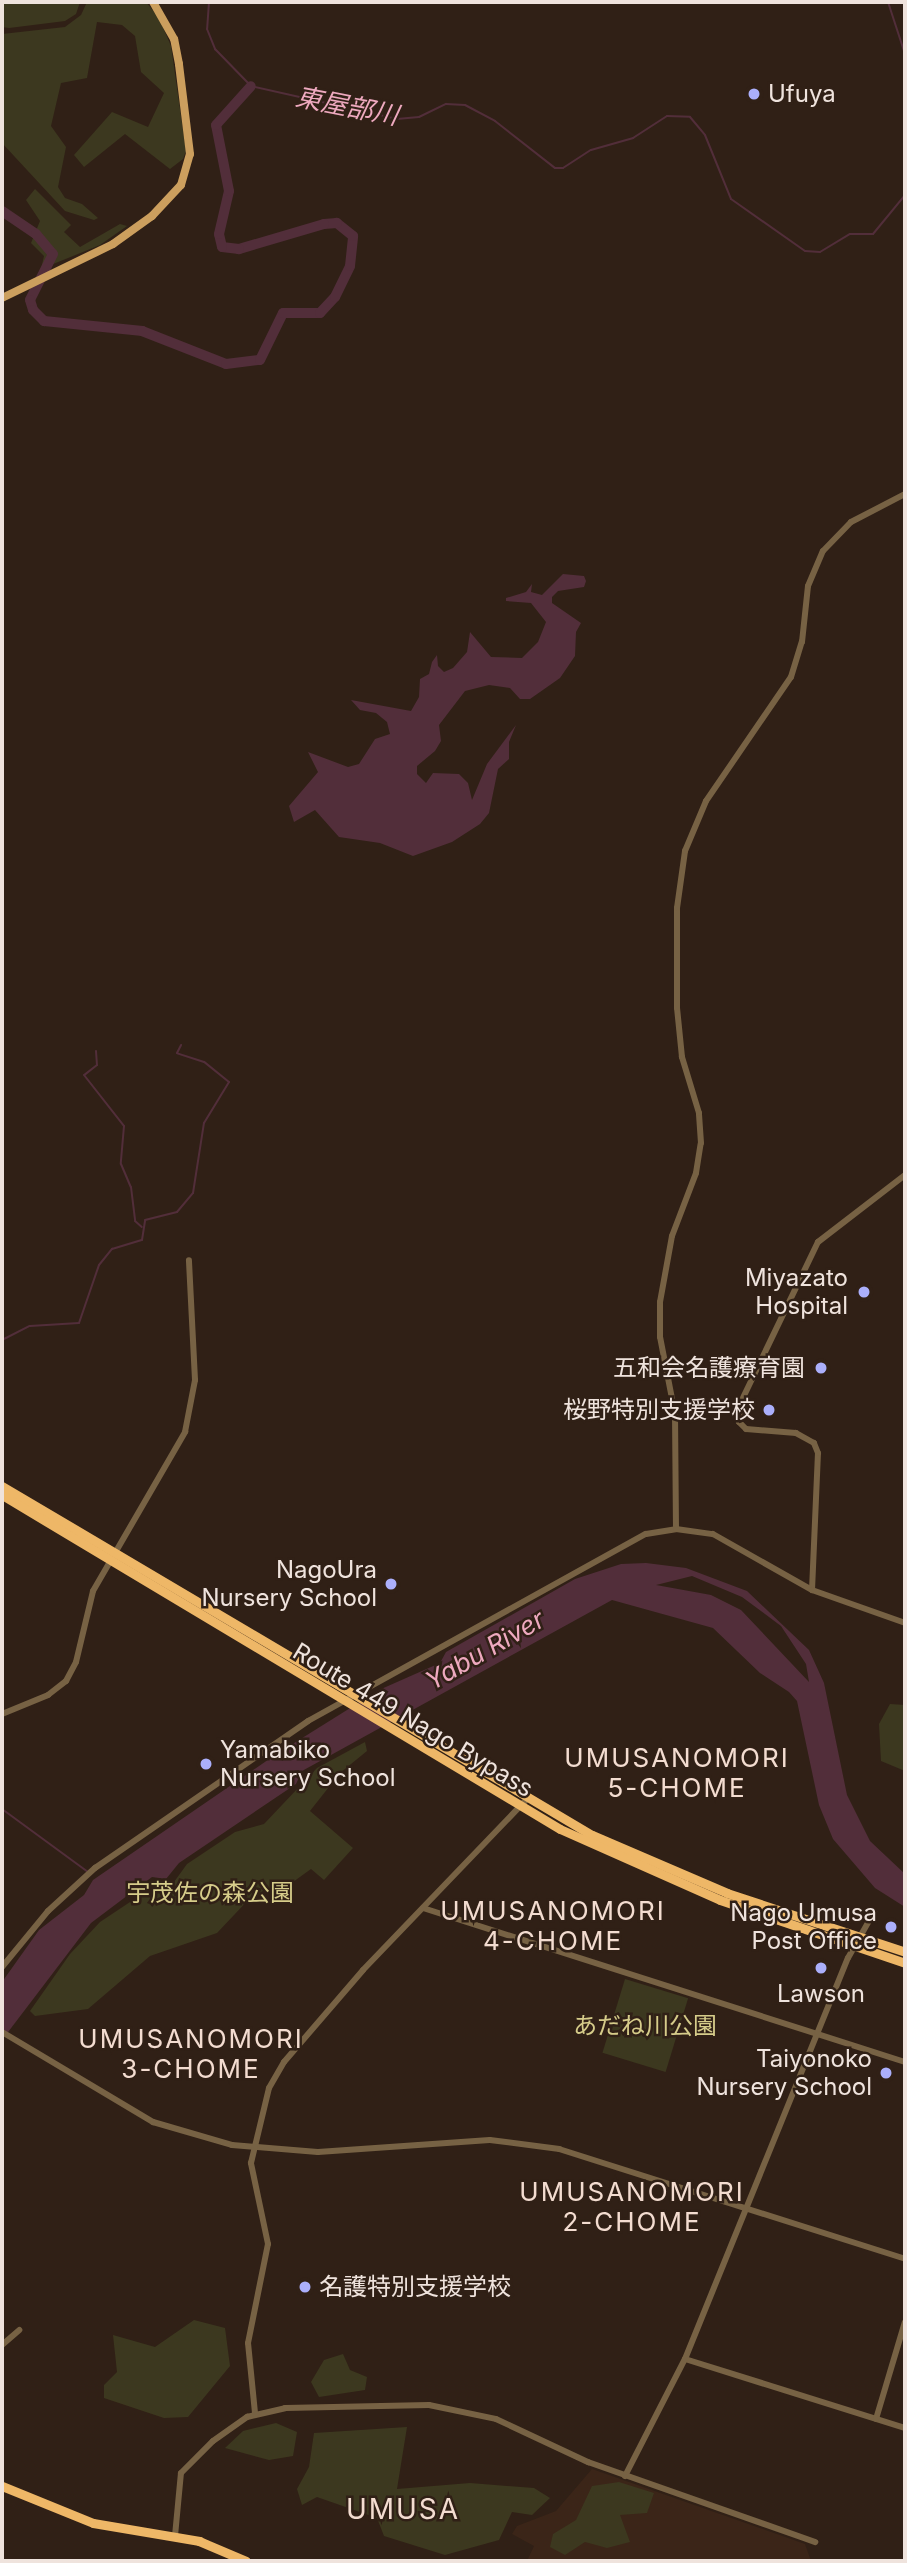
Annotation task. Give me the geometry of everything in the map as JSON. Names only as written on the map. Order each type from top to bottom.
[{"type":"highway","name":"Route 449 Nago Bypass","points":[[2,1486],[390,1730],[519,1807],[686,1887],[905,1962]]},
{"type":"highway","name":"Route 449 Nago Bypass","points":[[2,1495],[355,1696],[526,1800],[652,1864],[905,1952]]},
{"type":"highway","points":[[2,2486],[93,2523],[175,2536],[246,2561]]},
{"type":"main road","points":[[2,298],[126,236],[170,200],[188,163],[177,51],[153,2]]},
{"type":"street","points":[[676,1528],[675,1414],[660,1337],[660,1302],[672,1236],[696,1172],[701,1143],[699,1113],[678,1028],[677,908],[685,851],[706,801],[791,677],[802,642],[808,586],[823,551],[851,522],[905,494]]},
{"type":"street","points":[[812,1590],[818,1453],[808,1437],[796,1433],[746,1429],[739,1422],[740,1404],[818,1242],[905,1175]]},
{"type":"street","points":[[2,1714],[48,1695],[66,1681],[76,1662],[91,1597],[189,1421],[195,1380],[189,1259]]},
{"type":"street","points":[[2,1967],[48,1911],[94,1868],[345,1702],[627,1542],[676,1528],[701,1531],[735,1543],[812,1590],[905,1623]]},
{"type":"street","points":[[255,2413],[248,2343],[268,2244],[251,2175],[253,2149],[262,2108],[284,2062],[423,1908],[526,1800]]},
{"type":"street","points":[[423,1908],[905,2062]]},
{"type":"street","points":[[625,2476],[685,2359],[817,2034],[855,1947],[874,1912]]},
{"type":"street","points":[[2,2032],[153,2122],[253,2149],[318,2152],[490,2140],[559,2149],[905,2259]]},
{"type":"street","points":[[876,2419],[905,2322]]},
{"type":"street","points":[[2,2346],[19,2330]]},
{"type":"street","points":[[685,2359],[905,2428]]},
{"type":"street","points":[[175,2536],[181,2473],[213,2441],[255,2413],[356,2405],[448,2408],[496,2419],[625,2476],[815,2542]]},
{"type":"shaded area","points":[[592,2469],[805,2544],[811,2561],[527,2561],[534,2546],[512,2534],[517,2526],[556,2511]]},
{"type":"green space","points":[[2,2],[80,2],[76,14],[65,21],[9,28],[2,27]]},
{"type":"green space","points":[[87,2],[146,2],[159,18],[171,46],[186,151],[183,159],[170,169],[125,134],[84,167],[74,155],[112,112],[148,127],[164,93],[141,72],[135,36],[122,25],[97,22],[87,78],[61,83],[51,126],[66,147],[58,187],[65,198],[82,204],[98,218],[94,220],[65,211],[2,143],[2,34],[65,27],[81,15]]},
{"type":"green space","points":[[35,189],[71,225],[64,232],[80,247],[120,224],[127,226],[100,245],[41,269],[44,256],[31,243],[40,221],[26,200]]},
{"type":"green space","points":[[890,1704],[905,1705],[905,1771],[881,1761],[879,1724]]},
{"type":"green space","name":"宇茂佐の森公園","points":[[365,1742],[367,1751],[340,1773],[310,1811],[353,1848],[324,1880],[311,1869],[293,1882],[285,1896],[267,1892],[252,1896],[217,1933],[150,1956],[88,2009],[35,2016],[30,2011],[70,1954],[100,1922],[136,1898],[174,1882],[187,1864],[235,1832],[264,1824],[317,1768]]},
{"type":"green space","name":"あだね川公園","points":[[625,1979],[688,1998],[666,2072],[602,2053]]},
{"type":"green space","points":[[194,2320],[225,2328],[230,2366],[188,2417],[164,2418],[104,2398],[104,2385],[117,2372],[113,2335],[155,2347]]},
{"type":"green space","points":[[343,2354],[350,2370],[367,2377],[365,2390],[319,2397],[311,2382],[324,2360]]},
{"type":"green space","points":[[276,2423],[297,2432],[293,2456],[269,2460],[225,2448],[243,2431]]},
{"type":"green space","points":[[407,2427],[397,2489],[470,2483],[534,2488],[550,2498],[532,2515],[512,2512],[499,2540],[445,2555],[384,2536],[377,2518],[317,2497],[302,2505],[297,2489],[309,2467],[314,2433]]},
{"type":"green space","points":[[619,2482],[654,2493],[647,2513],[620,2515],[630,2542],[607,2548],[585,2542],[565,2555],[550,2547],[553,2534],[576,2520],[592,2486]]},
{"type":"water","points":[[563,574],[584,576],[586,581],[584,587],[558,591],[552,597],[552,603],[581,623],[576,632],[575,656],[560,678],[530,699],[520,699],[510,688],[489,685],[465,691],[439,725],[441,741],[435,751],[417,766],[417,774],[426,783],[433,773],[459,774],[468,783],[472,800],[487,764],[516,725],[509,742],[509,759],[498,769],[489,813],[480,824],[452,842],[413,856],[380,843],[339,837],[315,810],[294,822],[289,806],[318,772],[308,752],[348,767],[359,764],[375,739],[390,734],[387,722],[376,713],[360,710],[351,700],[411,711],[419,697],[420,679],[429,674],[437,655],[438,666],[444,672],[453,668],[467,652],[470,632],[491,657],[522,658],[538,642],[546,622],[531,603],[506,601],[506,598],[526,592],[532,584],[531,592],[542,595]]},
{"type":"water","name":"Yabu River","points":[[646,1563],[686,1568],[747,1591],[809,1650],[824,1683],[847,1795],[870,1841],[905,1874],[905,1907],[875,1888],[833,1839],[819,1805],[797,1701],[789,1692],[760,1673],[713,1628],[612,1600],[302,1771],[296,1784],[179,1863],[166,1879],[152,1877],[91,1923],[2,2040],[2,1982],[39,1930],[84,1895],[93,1880],[275,1755],[379,1690],[440,1663],[446,1652],[575,1579],[621,1564]],"holes":[[[692,1576],[742,1597],[781,1626],[806,1664],[809,1682],[741,1610],[711,1595],[656,1585]]]},
{"type":"waterway","name":"東屋部川","points":[[209,2],[207,29],[215,49],[251,86],[397,119],[419,117],[446,104],[465,105],[495,121],[555,168],[563,168],[591,150],[633,138],[667,116],[690,117],[705,135],[731,199],[805,251],[820,252],[850,234],[873,234],[905,195]]},
{"type":"waterway","points":[[888,2],[905,54]]},
{"type":"waterway","points":[[2,211],[36,234],[53,254],[30,300],[33,310],[44,321],[142,331],[226,364],[260,360],[283,313],[320,313],[335,297],[350,266],[353,236],[337,223],[324,224],[239,249],[222,247],[219,234],[229,191],[216,125],[251,86]]},
{"type":"waterway","points":[[2,1340],[30,1326],[79,1323],[99,1265],[112,1249],[142,1240],[145,1220],[177,1212],[193,1193],[204,1123],[229,1082],[204,1062],[177,1053],[181,1045]]},
{"type":"waterway","points":[[96,1051],[97,1065],[84,1075],[124,1126],[121,1164],[131,1187],[135,1221],[142,1227]]},
{"type":"waterway","points":[[2,1809],[88,1872]]},
{"type":"place","name":"Ufuya","points":[[754,94]]},
{"type":"place","name":"Miyazato Hospital","points":[[864,1292]]},
{"type":"place","name":"五和会名護療育園","points":[[821,1368]]},
{"type":"place","name":"桜野特別支援学校","points":[[769,1410]]},
{"type":"place","name":"NagoUra Nursery School","points":[[391,1584]]},
{"type":"place","name":"Yamabiko Nursery School","points":[[206,1764]]},
{"type":"place","name":"Nago Umusa Post Office","points":[[891,1927]]},
{"type":"place","name":"Lawson","points":[[821,1968]]},
{"type":"place","name":"Taiyonoko Nursery School","points":[[886,2073]]},
{"type":"place","name":"名護特別支援学校","points":[[305,2287]]},
{"type":"district","name":"UMUSANOMORI 5-CHOME","points":[[677,1772]]},
{"type":"district","name":"UMUSANOMORI 4-CHOME","points":[[553,1926]]},
{"type":"district","name":"UMUSANOMORI 3-CHOME","points":[[191,2054]]},
{"type":"district","name":"UMUSANOMORI 2-CHOME","points":[[632,2207]]},
{"type":"district","name":"UMUSA","points":[[403,2509]]}]
